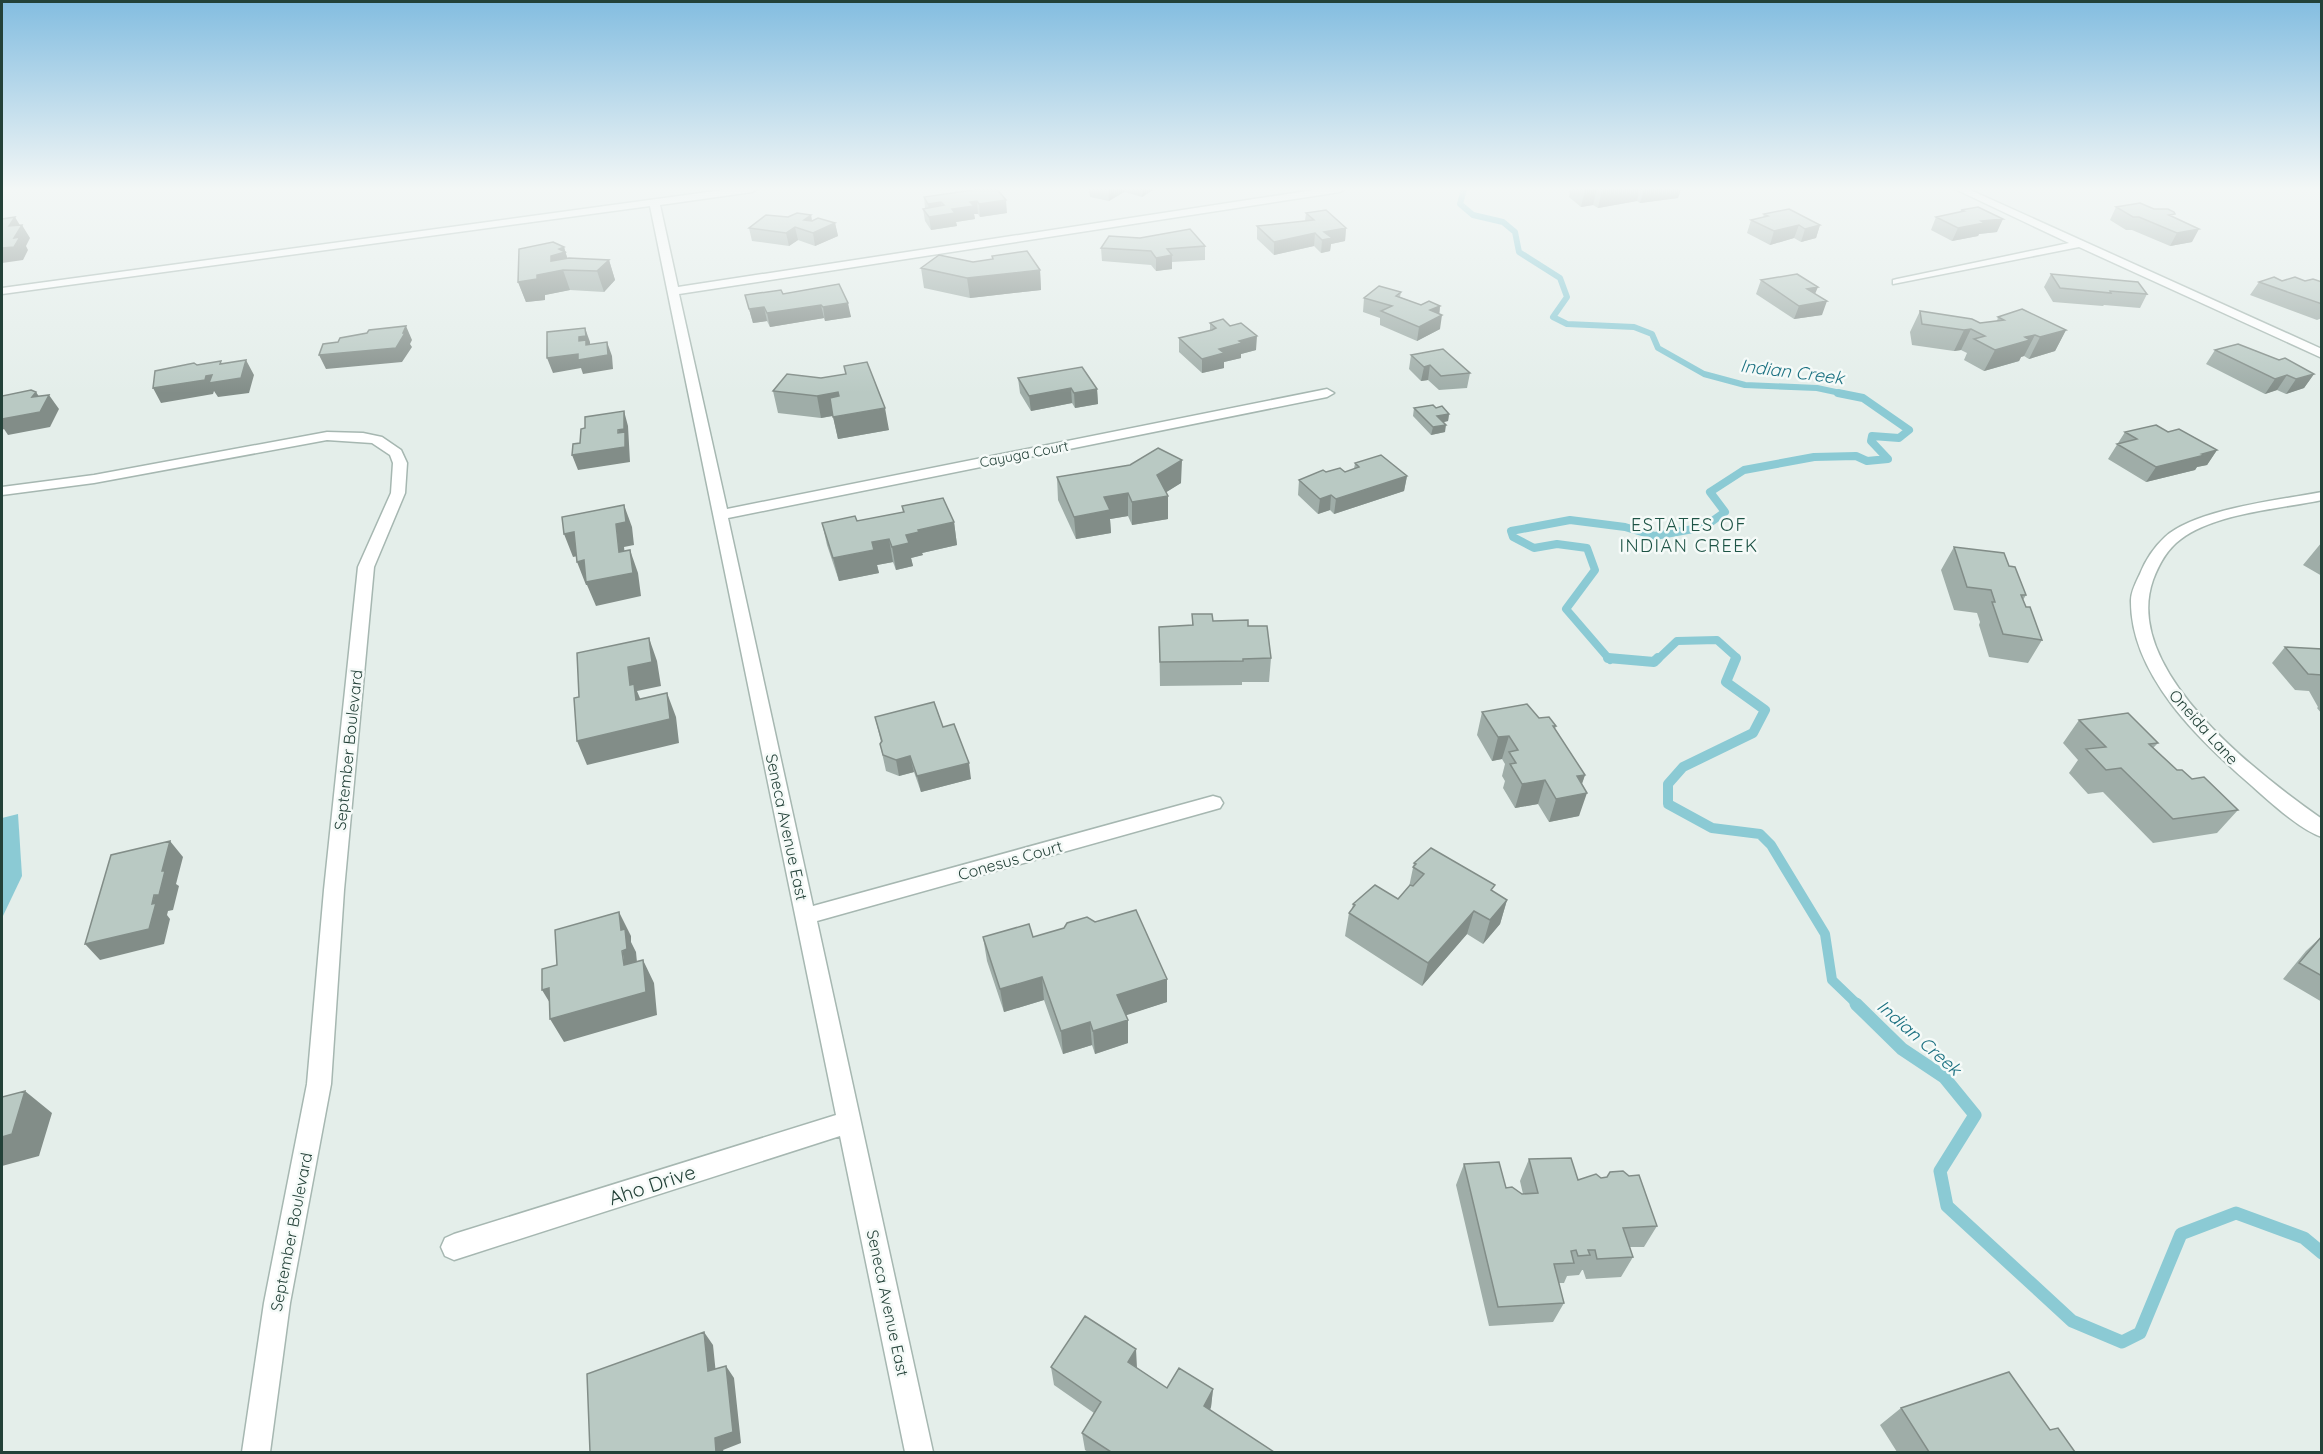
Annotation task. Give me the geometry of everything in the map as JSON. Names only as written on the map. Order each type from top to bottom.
[{"type":"street","points":[[2,291],[252,257]]},
{"type":"street","name":"Seneca Avenue East","points":[[666,257],[919,1452]]},
{"type":"street","points":[[674,291],[897,257]]},
{"type":"street","points":[[1898,282],[2018,257]]},
{"type":"street","points":[[2108,257],[2322,354]]},
{"type":"street","name":"Cayuga Court","points":[[721,515],[1326,393]]},
{"type":"street","name":"September Boulevard","points":[[2,491],[93,479],[327,436],[363,437],[377,440],[396,453],[400,463],[398,493],[366,567],[334,890],[319,1084],[277,1303],[256,1452]]},
{"type":"street","name":"Oneida Lane","points":[[2322,496],[2238,513],[2180,532],[2167,543],[2150,566],[2139,598],[2144,638],[2166,684],[2239,766],[2322,831]]},
{"type":"street","name":"Conesus Court","points":[[806,916],[1213,803]]},
{"type":"street","name":"Aho Drive","points":[[454,1247],[849,1122]]},
{"type":"water","points":[[18,814],[22,876],[2,918],[2,818]]},
{"type":"building","points":[[519,257],[551,257],[551,261],[569,258],[609,260],[597,271],[563,270],[537,275],[537,279],[518,282]]},
{"type":"building","points":[[936,257],[973,262],[993,259],[992,257],[1031,257],[1040,270],[967,278],[921,268]]},
{"type":"building","points":[[1797,274],[1818,287],[1807,289],[1827,301],[1799,306],[1761,280]]},
{"type":"building","points":[[2051,274],[2138,282],[2147,294],[2060,288]]},
{"type":"building","points":[[2274,277],[2282,281],[2295,277],[2305,281],[2313,279],[2322,282],[2322,304],[2259,282]]},
{"type":"building","points":[[839,284],[848,303],[767,313],[764,307],[749,309],[745,295],[781,290],[783,294]]},
{"type":"building","points":[[1379,286],[1401,292],[1396,296],[1421,305],[1429,301],[1440,306],[1430,310],[1442,315],[1419,327],[1381,311],[1392,306],[1364,298]]},
{"type":"building","points":[[2022,309],[2066,330],[2040,337],[2035,335],[2025,337],[2030,340],[1995,350],[1974,339],[1985,336],[1971,329],[1922,324],[1920,311],[1972,319],[1980,323],[2004,320],[1998,317]]},
{"type":"building","points":[[1223,319],[1230,326],[1241,323],[1257,336],[1219,349],[1224,353],[1202,359],[1179,338],[1212,330],[1216,328],[1210,323]]},
{"type":"building","points":[[406,326],[403,333],[405,333],[396,348],[319,355],[323,344],[338,342],[340,338],[367,333],[369,330]]},
{"type":"building","points":[[585,328],[586,336],[579,337],[579,341],[586,340],[586,345],[607,342],[608,355],[578,360],[578,354],[547,358],[547,332]]},
{"type":"building","points":[[2238,344],[2279,360],[2285,358],[2314,374],[2296,379],[2287,375],[2275,379],[2215,350]]},
{"type":"building","points":[[1443,349],[1470,373],[1441,376],[1430,365],[1424,367],[1411,355]]},
{"type":"building","points":[[246,360],[241,378],[209,383],[212,375],[206,376],[205,380],[153,388],[155,371],[194,363],[197,365],[221,361],[220,364]]},
{"type":"building","points":[[867,362],[885,408],[833,417],[830,398],[839,396],[838,392],[817,396],[773,391],[787,374],[821,378],[846,374],[844,366]]},
{"type":"building","points":[[1082,367],[1097,389],[1074,393],[1071,388],[1029,396],[1018,378]]},
{"type":"building","points":[[31,390],[36,392],[32,397],[49,395],[40,412],[2,419],[2,396]]},
{"type":"building","points":[[1433,405],[1436,408],[1442,406],[1449,414],[1437,416],[1446,425],[1433,427],[1414,408]]},
{"type":"building","points":[[624,411],[624,429],[618,430],[618,433],[625,432],[625,447],[572,455],[573,444],[580,443],[581,429],[585,428],[585,417]]},
{"type":"building","points":[[2156,425],[2168,432],[2179,429],[2217,450],[2156,467],[2117,444],[2137,439],[2125,432]]},
{"type":"building","points":[[1158,448],[1182,460],[1157,475],[1168,496],[1132,502],[1128,493],[1104,497],[1110,510],[1074,517],[1057,477],[1130,465]]},
{"type":"building","points":[[1381,455],[1407,476],[1336,499],[1331,495],[1320,499],[1299,480],[1323,470],[1326,472],[1340,468],[1345,472],[1359,467],[1355,463]]},
{"type":"building","points":[[943,498],[954,522],[906,535],[909,543],[892,547],[889,539],[872,542],[874,550],[833,558],[822,523],[855,516],[857,521],[904,512],[902,506]]},
{"type":"building","points":[[624,505],[626,522],[616,524],[619,552],[630,550],[633,573],[586,582],[584,560],[577,562],[574,532],[564,534],[562,517]]},
{"type":"building","points":[[1954,547],[2004,553],[2009,566],[2015,567],[2026,595],[2021,595],[2026,607],[2030,607],[2042,640],[2003,634],[1992,602],[1995,602],[1991,590],[1967,587]]},
{"type":"building","points":[[1192,614],[1212,614],[1213,621],[1248,620],[1248,626],[1267,626],[1271,658],[1243,659],[1243,661],[1160,662],[1159,627],[1193,625]]},
{"type":"building","points":[[649,638],[652,662],[628,667],[630,685],[634,684],[636,700],[667,693],[670,719],[577,741],[574,698],[579,697],[577,653]]},
{"type":"building","points":[[2285,647],[2322,649],[2322,675],[2308,674]]},
{"type":"building","points":[[934,702],[943,727],[954,724],[969,763],[917,776],[910,756],[896,760],[883,755],[880,744],[882,741],[875,717]]},
{"type":"building","points":[[1527,704],[1539,718],[1549,717],[1556,726],[1553,726],[1585,775],[1577,776],[1587,793],[1556,799],[1545,780],[1522,784],[1510,764],[1516,763],[1509,752],[1518,750],[1509,736],[1498,737],[1482,712]]},
{"type":"building","points":[[2128,713],[2158,743],[2149,744],[2177,770],[2182,770],[2192,779],[2204,777],[2238,810],[2173,819],[2121,768],[2106,770],[2086,749],[2106,747],[2079,720]]},
{"type":"building","points":[[170,841],[162,871],[165,871],[159,895],[154,895],[152,904],[156,903],[149,929],[85,944],[111,855]]},
{"type":"building","points":[[1431,848],[1495,885],[1491,890],[1507,900],[1490,920],[1474,911],[1428,963],[1349,913],[1355,905],[1353,904],[1375,885],[1398,899],[1424,874],[1413,867],[1416,864],[1414,863]]},
{"type":"building","points":[[1136,910],[1167,979],[1117,995],[1128,1020],[1093,1031],[1090,1022],[1061,1031],[1042,977],[1000,989],[983,937],[1029,924],[1033,937],[1064,928],[1067,923],[1087,917],[1095,922]]},
{"type":"building","points":[[619,912],[621,930],[625,929],[627,949],[622,951],[624,965],[643,960],[646,992],[550,1019],[549,988],[542,990],[542,969],[557,965],[555,930]]},
{"type":"building","points":[[2322,936],[2322,976],[2299,963]]},
{"type":"building","points":[[25,1091],[12,1134],[2,1137],[2,1097]]},
{"type":"building","points":[[1571,1158],[1578,1180],[1596,1174],[1601,1178],[1607,1177],[1610,1172],[1623,1171],[1629,1176],[1639,1175],[1657,1226],[1623,1228],[1633,1257],[1597,1259],[1595,1250],[1588,1250],[1590,1255],[1578,1256],[1576,1250],[1571,1251],[1574,1263],[1554,1264],[1564,1303],[1498,1307],[1464,1164],[1499,1162],[1506,1188],[1512,1187],[1522,1194],[1538,1193],[1529,1159]]},
{"type":"building","points":[[1085,1316],[1136,1349],[1128,1362],[1167,1388],[1179,1368],[1213,1389],[1204,1406],[1274,1452],[1111,1452],[1082,1433],[1101,1402],[1051,1367]]},
{"type":"building","points":[[704,1332],[708,1371],[726,1366],[733,1432],[715,1438],[716,1452],[590,1452],[587,1374]]},
{"type":"building","points":[[2009,1372],[2050,1430],[2058,1428],[2075,1452],[1929,1452],[1901,1408]]},
{"type":"waterway","name":"Indian Creek","points":[[1527,257],[1560,278],[1567,297],[1553,317],[1567,324],[1634,327],[1652,334],[1658,348],[1704,374],[1745,385],[1817,388],[1845,394]]},
{"type":"waterway","name":"Indian Creek","points":[[1608,658],[1566,609],[1595,570],[1587,548],[1557,544],[1534,548],[1513,537],[1511,531],[1570,520],[1625,527],[1655,536],[1704,527],[1725,512],[1710,492],[1744,470],[1814,457],[1856,456],[1867,461],[1888,459],[1871,441],[1872,436],[1899,438],[1909,430],[1863,398],[1838,393]]},
{"type":"waterway","name":"Indian Creek","points":[[1657,660],[1677,641],[1717,640],[1736,657],[1735,660]]},
{"type":"waterway","name":"Indian Creek","points":[[1608,658],[1654,662],[1658,658]]},
{"type":"waterway","name":"Indian Creek","points":[[1736,658],[1726,682],[1765,710],[1753,733],[1683,767],[1668,784],[1668,804],[1712,828],[1760,834],[1771,845],[1825,934],[1832,980],[1858,1005]]},
{"type":"waterway","name":"Indian Creek","points":[[1856,1004],[1902,1049],[1944,1077],[1975,1115],[1940,1171],[1947,1206],[2072,1321],[2122,1342],[2140,1333],[2181,1234],[2236,1213],[2304,1238],[2322,1253]]},
{"type":"district","name":"ESTATES OF INDIAN CREEK","points":[[1689,535]]}]
